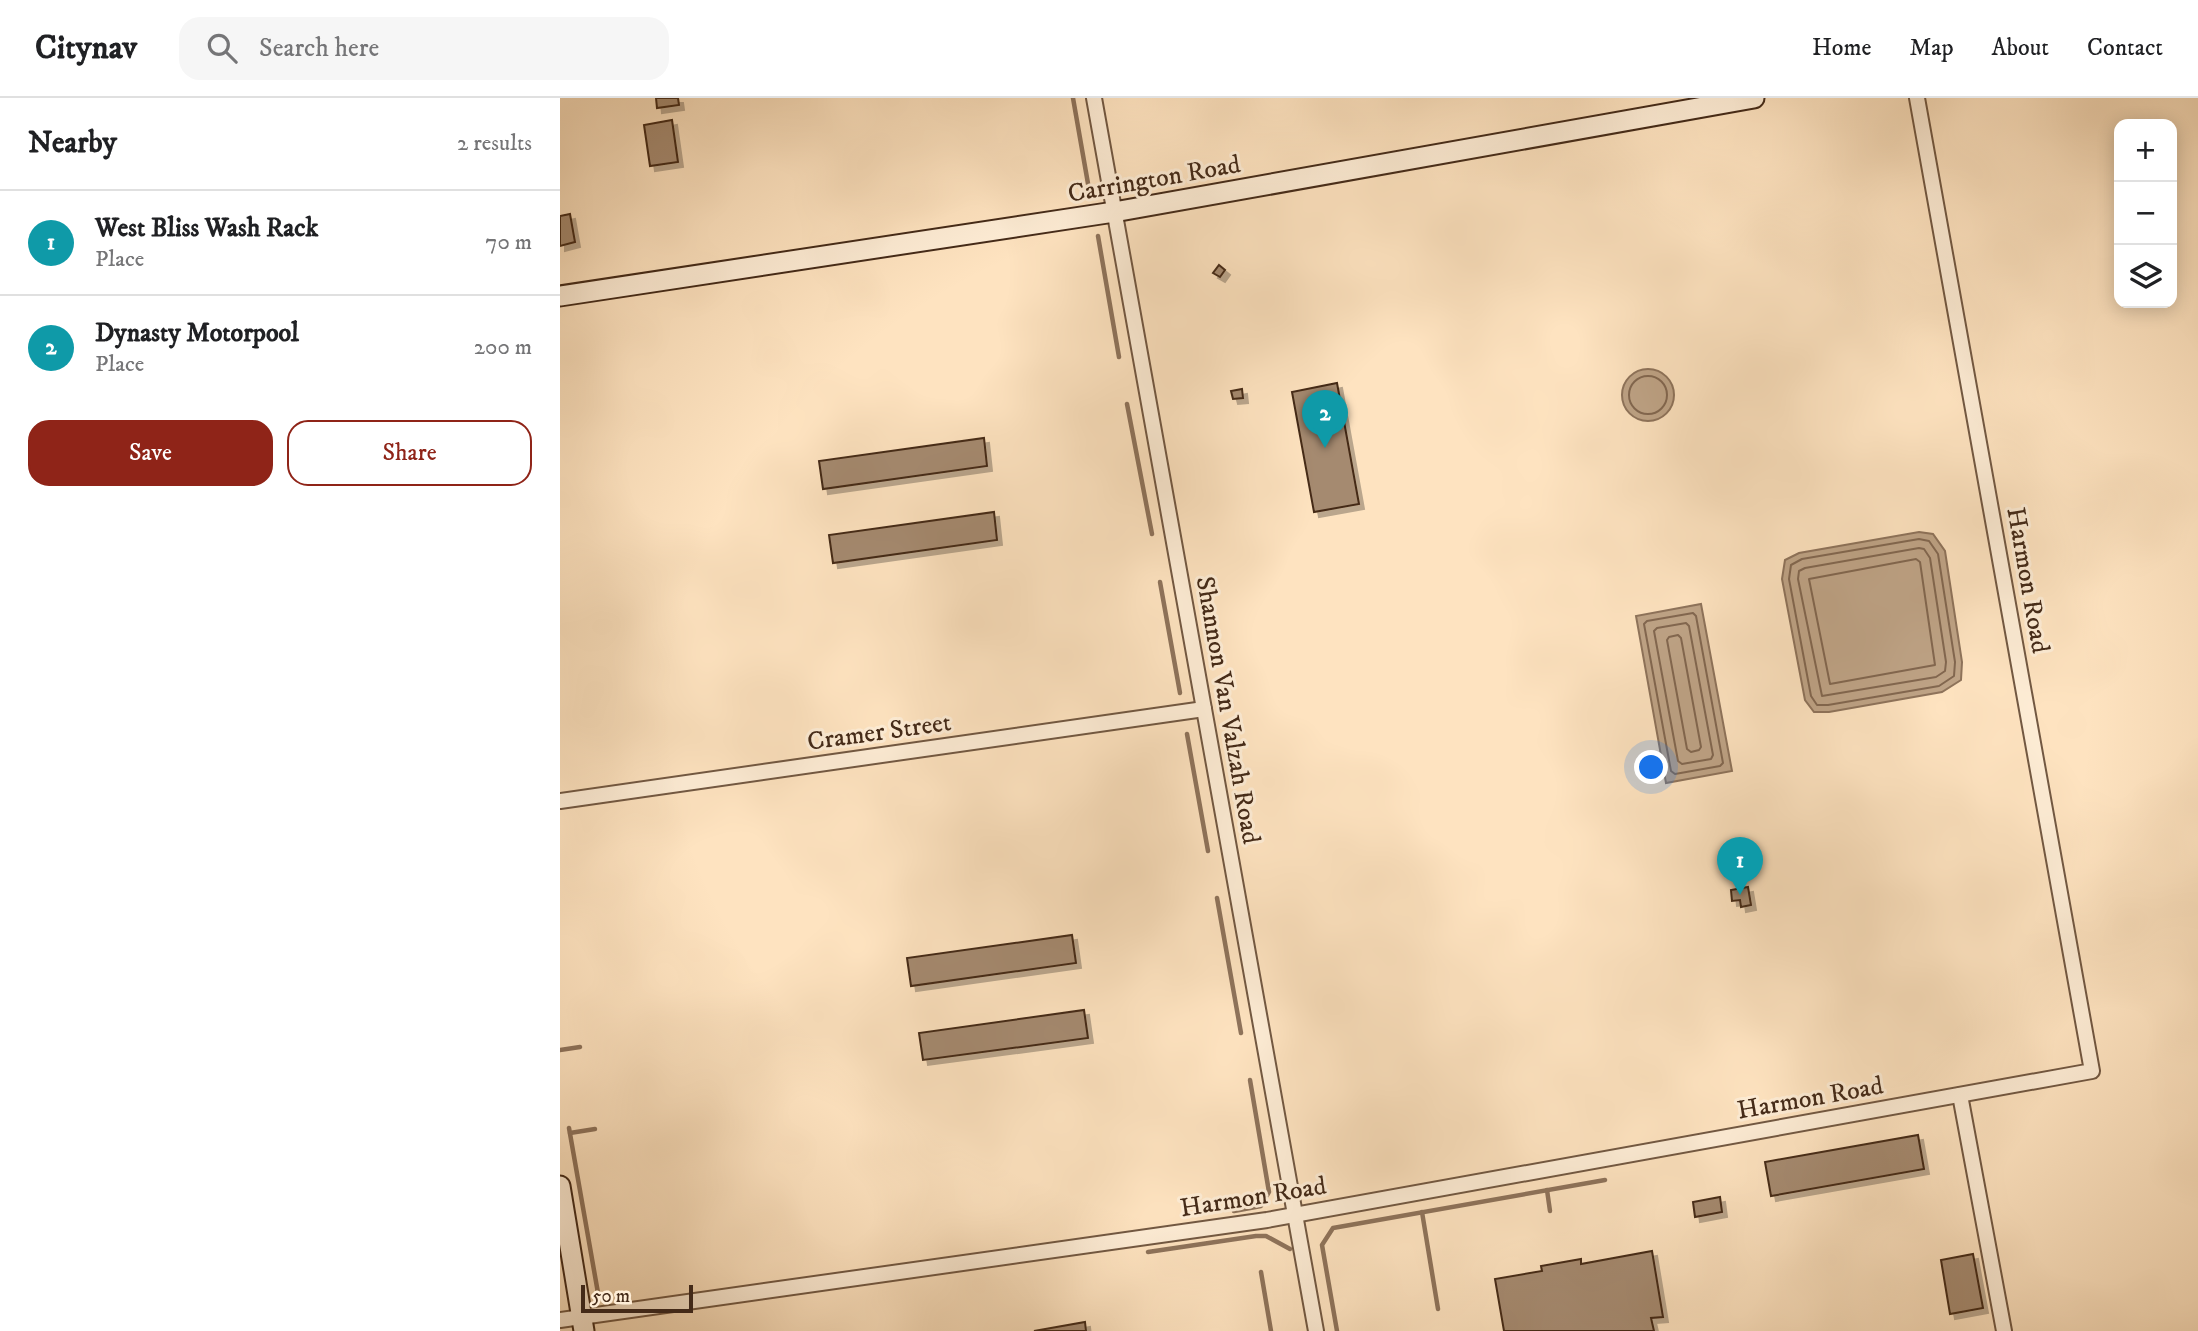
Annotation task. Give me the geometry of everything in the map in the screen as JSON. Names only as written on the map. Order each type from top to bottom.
[{"type":"street","name":"Shannon Van Valzah Road","points":[[1094,98],[1316,1331]]},
{"type":"street","name":"Carrington Road","points":[[560,296],[1114,212],[1754,98]]},
{"type":"street","name":"Harmon Road","points":[[560,1320],[583,1324],[1296,1215],[2092,1071],[1917,98]]},
{"type":"street","name":"Cramer Street","points":[[560,801],[1204,709]]},
{"type":"street","points":[[1959,1095],[2004,1331]]},
{"type":"street","points":[[560,1186],[583,1324]]},
{"type":"water","points":[[1648,369],[1667,376],[1674,395],[1667,414],[1648,421],[1629,414],[1622,395],[1629,376]]},
{"type":"water","points":[[1919,532],[1933,534],[1945,551],[1962,662],[1961,680],[1942,692],[1829,712],[1814,712],[1805,700],[1782,579],[1785,560],[1799,553]]},
{"type":"water","points":[[1701,604],[1732,771],[1666,783],[1636,616]]},
{"type":"building","points":[[656,98],[678,98],[679,105],[657,108]]},
{"type":"building","points":[[672,120],[678,162],[650,166],[644,125]]},
{"type":"building","points":[[570,214],[575,242],[560,246],[560,216]]},
{"type":"building","points":[[1219,265],[1225,270],[1220,277],[1213,273]]},
{"type":"building","points":[[1337,383],[1359,504],[1314,512],[1292,392]]},
{"type":"building","points":[[1242,389],[1243,398],[1233,399],[1231,391]]},
{"type":"building","points":[[984,438],[987,466],[823,489],[819,461]]},
{"type":"building","points":[[994,512],[997,540],[833,563],[829,535]]},
{"type":"building","points":[[1748,887],[1751,905],[1741,907],[1740,900],[1732,901],[1731,890]]},
{"type":"building","points":[[1072,935],[1076,963],[911,986],[907,958]]},
{"type":"building","points":[[1084,1010],[1088,1038],[923,1060],[919,1033]]},
{"type":"building","points":[[1918,1135],[1924,1169],[1771,1196],[1765,1162]]},
{"type":"building","points":[[1720,1197],[1722,1212],[1695,1217],[1693,1202]]},
{"type":"building","points":[[1652,1251],[1663,1317],[1651,1318],[1654,1331],[1504,1331],[1495,1279],[1542,1271],[1541,1266],[1581,1259],[1581,1264]]},
{"type":"building","points":[[1973,1254],[1983,1308],[1950,1314],[1941,1260]]},
{"type":"building","points":[[1085,1322],[1086,1331],[1034,1331]]},
{"type":"waterway","points":[[1073,98],[1090,195]]},
{"type":"waterway","points":[[1098,236],[1119,357]]},
{"type":"waterway","points":[[1127,404],[1152,534]]},
{"type":"waterway","points":[[1160,582],[1180,693]]},
{"type":"waterway","points":[[1187,734],[1208,851]]},
{"type":"waterway","points":[[1217,898],[1241,1033]]},
{"type":"waterway","points":[[560,1050],[580,1047]]},
{"type":"waterway","points":[[1234,1211],[1261,1206],[1269,1192],[1250,1080]]},
{"type":"waterway","points":[[569,1128],[598,1293]]},
{"type":"waterway","points":[[570,1133],[595,1129]]},
{"type":"waterway","points":[[1337,1331],[1322,1245],[1333,1228],[1605,1180]]},
{"type":"waterway","points":[[1547,1190],[1550,1211]]},
{"type":"waterway","points":[[1422,1212],[1438,1309]]},
{"type":"waterway","points":[[1148,1252],[1256,1236],[1266,1236],[1290,1249]]},
{"type":"waterway","points":[[1261,1272],[1271,1331]]},
{"type":"place","name":"Dynasty Motorpool","points":[[1325,448]]},
{"type":"place","name":"West Bliss Wash Rack","points":[[1740,895]]}]
